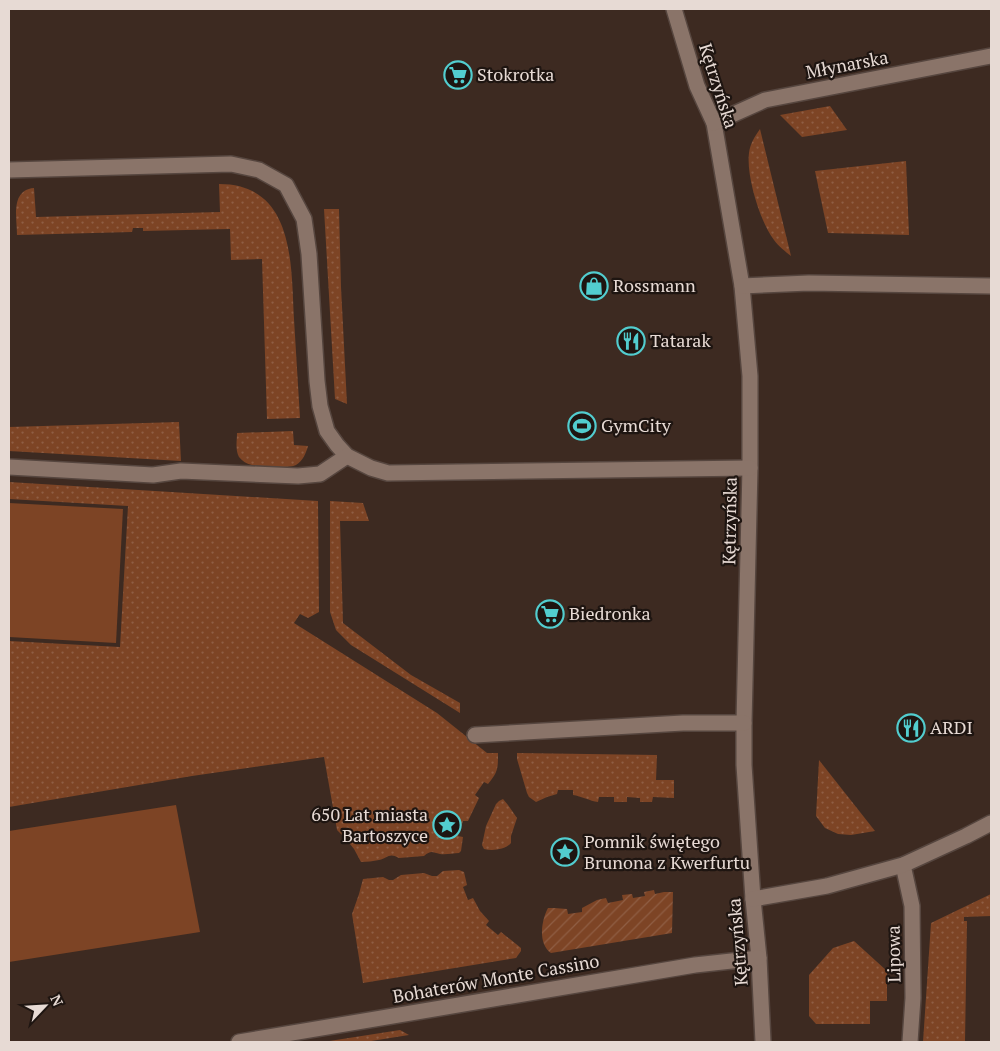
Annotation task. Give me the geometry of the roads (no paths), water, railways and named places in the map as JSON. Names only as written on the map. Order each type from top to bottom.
[{"type":"street","name":"Kętrzyńska","points":[[674,9],[696,86],[714,123],[742,286],[750,376],[744,765],[759,958],[763,1042]]},
{"type":"street","name":"Młynarska","points":[[714,123],[765,100],[991,56]]},
{"type":"street","points":[[9,170],[231,164],[258,170],[286,185],[304,219],[309,254],[316,381],[320,406],[327,430],[347,456],[371,468],[388,473],[750,468]]},
{"type":"street","points":[[742,286],[809,283],[991,286]]},
{"type":"street","points":[[9,467],[153,475],[181,471],[298,476],[320,474],[347,456]]},
{"type":"street","points":[[474,735],[683,723],[744,723]]},
{"type":"street","points":[[753,899],[827,886],[903,865],[991,823]]},
{"type":"street","name":"Lipowa","points":[[903,865],[912,906],[913,998],[910,1042]]},
{"type":"street","name":"Bohaterów Monte Cassino","points":[[239,1042],[695,965],[759,958]]},
{"type":"place","name":"Stokrotka","points":[[458,75]]},
{"type":"place","name":"Rossmann","points":[[594,286]]},
{"type":"place","name":"Tatarak","points":[[631,341]]},
{"type":"place","name":"GymCity","points":[[582,426]]},
{"type":"place","name":"Biedronka","points":[[550,614]]},
{"type":"place","name":"ARDI","points":[[911,728]]},
{"type":"place","name":"650 Lat miasta Bartoszyce","points":[[447,825]]},
{"type":"place","name":"Pomnik świętego Brunona z Kwerfurtu","points":[[565,852]]}]
